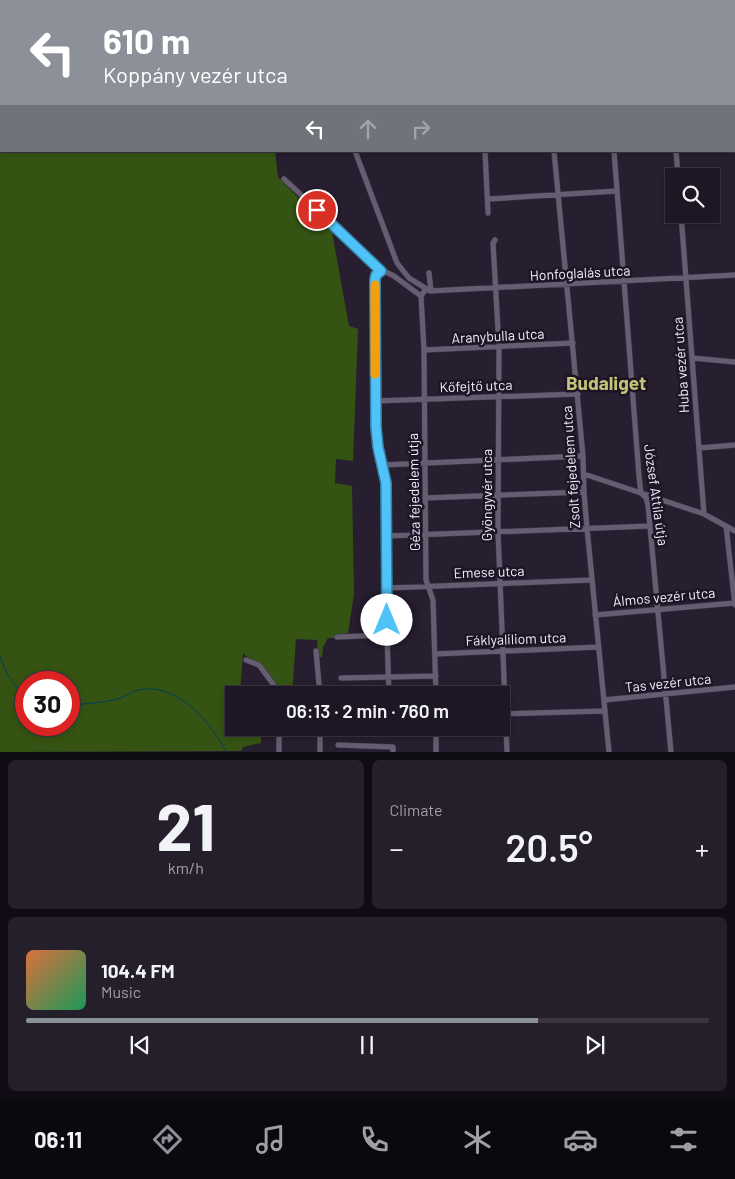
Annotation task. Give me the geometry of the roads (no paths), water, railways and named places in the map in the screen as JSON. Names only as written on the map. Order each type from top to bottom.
[{"type":"street","points":[[355,152],[397,263],[409,278],[429,290]]},
{"type":"street","points":[[485,152],[488,213]]},
{"type":"street","name":"Zsolt fejedelem utca","points":[[554,152],[578,394],[587,528],[609,752]]},
{"type":"street","name":"József Attila útja","points":[[614,152],[641,493],[646,498],[648,505],[671,752]]},
{"type":"street","points":[[676,152],[677,168]]},
{"type":"street","points":[[284,179],[381,271],[394,276],[421,296],[429,290]]},
{"type":"street","points":[[488,199],[617,191]]},
{"type":"street","name":"Huba vezér utca","points":[[682,223],[704,514]]},
{"type":"street","name":"Gyöngyvér utca","points":[[495,240],[493,243],[499,347],[498,532],[504,686]]},
{"type":"street","points":[[381,271],[376,275],[375,280],[375,401],[378,447],[386,483],[389,686]]},
{"type":"street","points":[[429,272],[429,290]]},
{"type":"street","name":"Honfoglalás utca","points":[[429,290],[735,276]]},
{"type":"street","name":"Géza fejedelem útja","points":[[421,296],[424,350],[426,580],[434,600],[436,686]]},
{"type":"street","name":"Aranybulla utca","points":[[424,350],[573,343]]},
{"type":"street","points":[[692,358],[735,363]]},
{"type":"street","name":"Kőfejtő utca","points":[[375,401],[578,394]]},
{"type":"street","points":[[699,448],[735,445]]},
{"type":"street","points":[[383,465],[583,456]]},
{"type":"street","points":[[584,474],[704,514],[735,530]]},
{"type":"street","points":[[425,498],[584,492]]},
{"type":"street","points":[[387,536],[650,526]]},
{"type":"street","points":[[726,526],[735,604]]},
{"type":"street","name":"Emese utca","points":[[387,588],[592,580]]},
{"type":"street","name":"Álmos vezér utca","points":[[595,615],[735,604]]},
{"type":"street","points":[[338,637],[387,635]]},
{"type":"street","name":"Fáklyaliliom utca","points":[[435,654],[599,647]]},
{"type":"street","points":[[316,650],[319,686]]},
{"type":"street","points":[[246,660],[259,665],[274,686]]},
{"type":"street","points":[[341,678],[436,676]]},
{"type":"street","name":"Tas vezér utca","points":[[604,700],[735,687]]},
{"type":"street","points":[[510,714],[604,711]]},
{"type":"street","points":[[279,752],[280,736]]},
{"type":"street","points":[[320,736],[320,752]]},
{"type":"street","points":[[436,736],[436,752]]},
{"type":"street","name":"Gyöngyvér utca","points":[[506,736],[507,752]]},
{"type":"street","points":[[338,745],[393,749]]},
{"type":"waterway","points":[[0,657],[15,685]]},
{"type":"waterway","points":[[80,704],[122,698],[142,689],[159,690],[171,694],[194,709],[213,730],[226,752]]},
{"type":"district","name":"Budaliget","points":[[606,383]]}]
